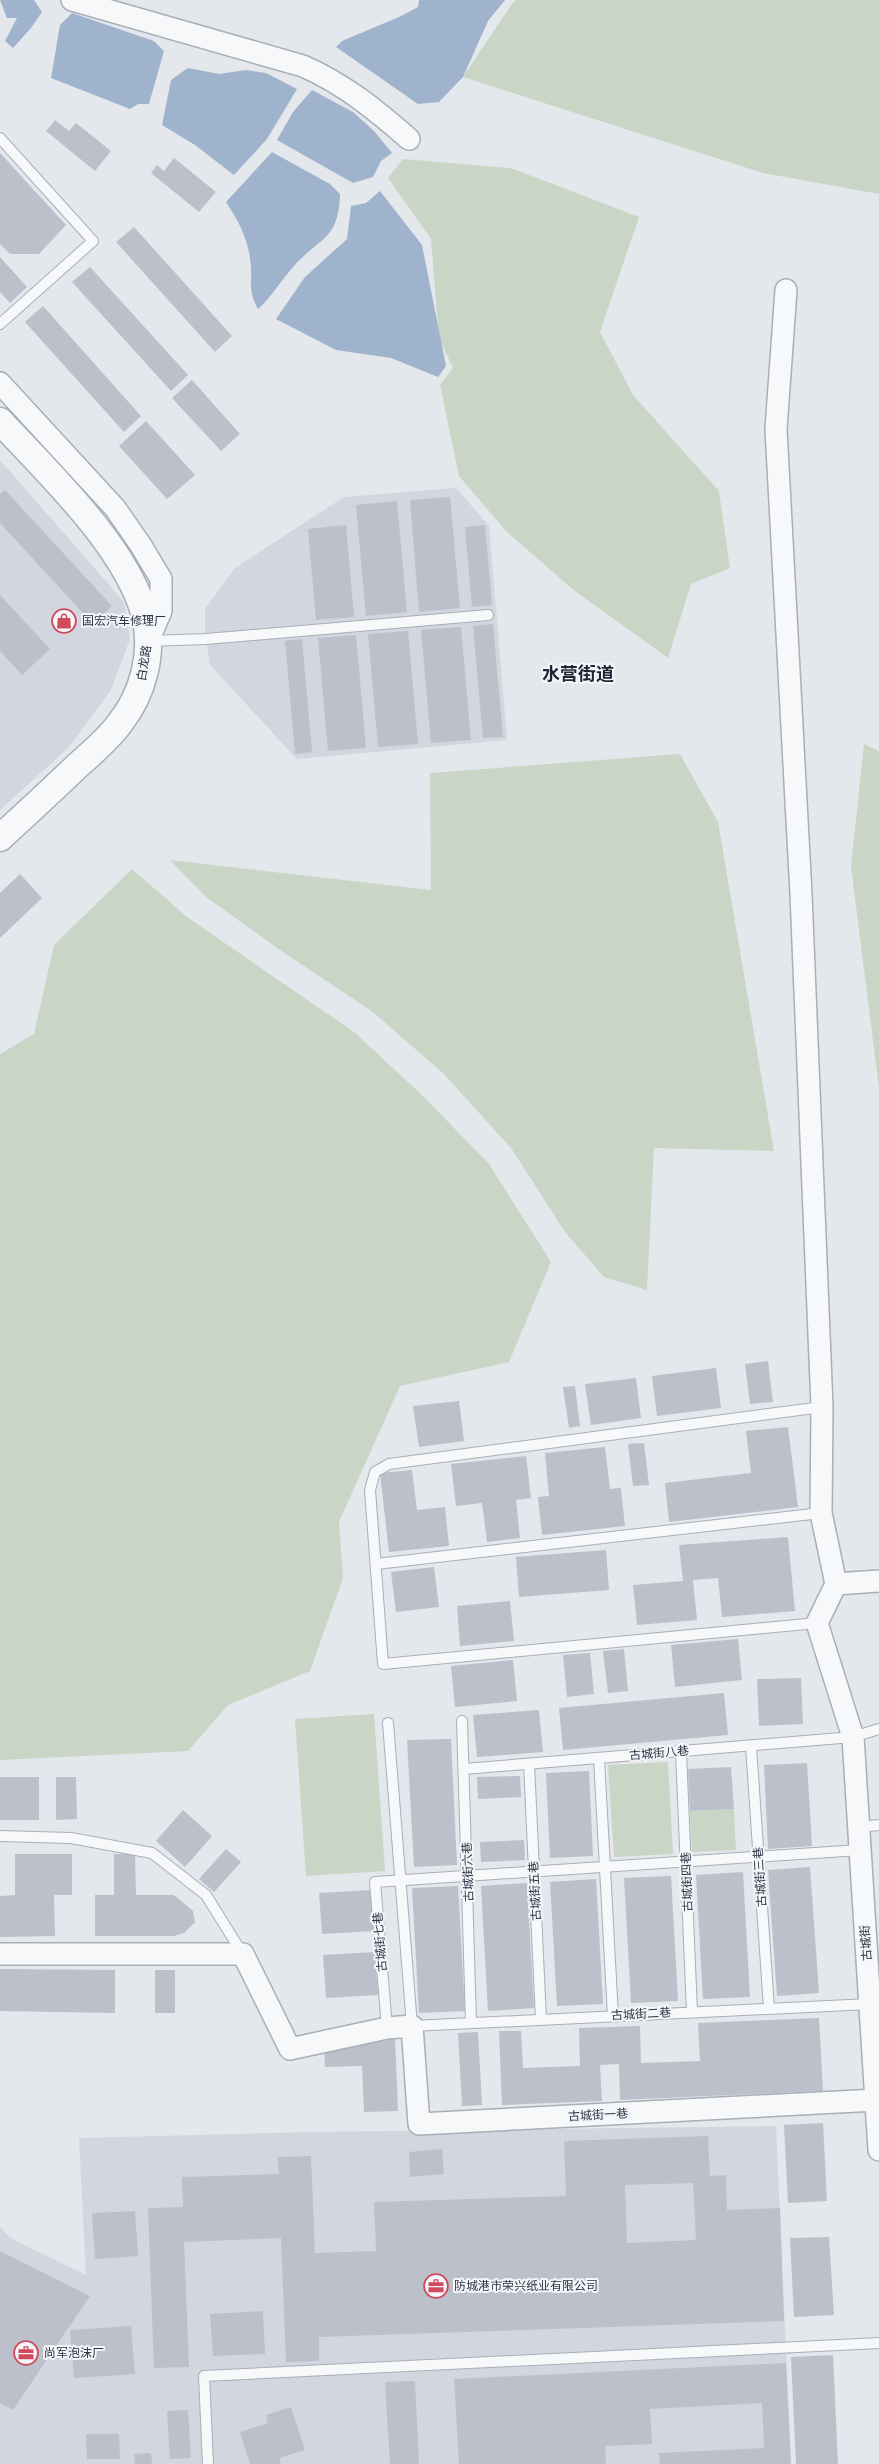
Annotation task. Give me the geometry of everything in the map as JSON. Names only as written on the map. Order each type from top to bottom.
[{"type":"street","points":[[72,0],[303,66],[328,77],[351,92],[374,108],[409,139]]},
{"type":"street","points":[[786,290],[776,429],[801,894],[822,1407],[821,1513],[836,1584],[817,1623]]},
{"type":"street","points":[[0,383],[115,508],[161,579],[161,611],[148,641]]},
{"type":"street","name":"白龙路","points":[[0,421],[72,499],[102,536],[134,588],[145,616],[148,641],[147,658],[138,692],[120,723],[0,838]]},
{"type":"street","points":[[836,1584],[879,1581]]},
{"type":"street","name":"古城街","points":[[817,1623],[853,1737],[869,1826],[860,1850],[873,1955],[870,2004],[879,2150]]},
{"type":"street","points":[[0,1954],[243,1954],[290,2049],[387,2028],[412,2026]]},
{"type":"street","name":"古城街一巷","points":[[412,2026],[419,2124],[876,2100]]},
{"type":"lane","points":[[0,138],[93,241],[0,324]]},
{"type":"lane","points":[[148,641],[206,640],[488,615]]},
{"type":"lane","points":[[817,1623],[383,1664],[370,1490],[374,1472],[390,1464],[822,1407]]},
{"type":"lane","points":[[376,1564],[821,1513]]},
{"type":"lane","name":"古城街六巷","points":[[462,1721],[471,2022]]},
{"type":"lane","name":"古城街七巷","points":[[388,1723],[412,2026]]},
{"type":"lane","name":"古城街八巷","points":[[464,1769],[853,1737],[879,1729]]},
{"type":"lane","name":"古城街三巷","points":[[751,1746],[770,2008]]},
{"type":"lane","name":"古城街四巷","points":[[681,1752],[692,2012]]},
{"type":"lane","points":[[598,1758],[614,2016]]},
{"type":"lane","name":"古城街五巷","points":[[529,1764],[541,2019]]},
{"type":"lane","points":[[0,1836],[71,1838],[152,1853],[206,1895],[243,1954]]},
{"type":"lane","points":[[400,1879],[860,1850]]},
{"type":"lane","name":"古城街七巷","points":[[387,2028],[375,1882],[400,1879]]},
{"type":"lane","name":"古城街二巷","points":[[412,2026],[870,2004]]},
{"type":"lane","points":[[208,2464],[204,2376],[879,2343]]},
{"type":"shaded area","name":"国宏汽车修理厂","points":[[0,460],[124,602],[130,639],[111,690],[69,747],[0,810]]},
{"type":"shaded area","points":[[456,488],[489,526],[507,740],[297,759],[210,665],[205,631],[205,609],[235,568],[344,497]]},
{"type":"shaded area","name":"防城港市荣兴纸业有限公司","points":[[776,2126],[791,2464],[0,2464],[0,2227],[10,2238],[86,2275],[79,2138],[309,2132]]},
{"type":"green space","points":[[879,0],[879,194],[763,173],[463,77],[514,1]]},
{"type":"green space","points":[[403,159],[511,168],[639,217],[600,332],[633,395],[719,491],[730,568],[691,584],[668,658],[571,588],[506,531],[459,476],[440,385],[453,368],[439,338],[431,239],[388,178]]},
{"type":"green space","points":[[864,744],[879,751],[879,1088],[851,866]]},
{"type":"green space","points":[[680,754],[718,822],[774,1151],[654,1148],[647,1290],[604,1277],[565,1232],[511,1148],[445,1075],[373,1012],[277,948],[206,897],[170,860],[431,890],[430,773]]},
{"type":"green space","points":[[132,869],[187,917],[354,1032],[425,1098],[489,1164],[551,1262],[509,1362],[400,1386],[339,1522],[343,1578],[310,1671],[228,1705],[188,1751],[0,1760],[0,1054],[34,1034],[54,945]]},
{"type":"green space","points":[[374,1714],[385,1871],[306,1876],[295,1719]]},
{"type":"green space","points":[[668,1762],[673,1854],[614,1857],[608,1765]]},
{"type":"green space","points":[[734,1809],[736,1850],[692,1852],[690,1811]]},
{"type":"water","points":[[0,0],[34,0],[42,12],[13,48],[5,41],[17,18],[7,18]]},
{"type":"water","points":[[419,0],[505,0],[488,21],[463,77],[439,102],[418,104],[336,47],[342,41],[418,7]]},
{"type":"water","points":[[72,13],[154,41],[164,51],[149,104],[138,104],[130,109],[51,78],[60,25]]},
{"type":"water","points":[[188,68],[219,74],[246,70],[266,73],[297,89],[267,139],[234,175],[195,145],[162,125],[171,80]]},
{"type":"water","points":[[312,90],[353,112],[374,131],[392,153],[381,161],[373,177],[353,183],[277,140],[293,112]]},
{"type":"water","points":[[272,152],[330,184],[340,194],[339,209],[336,221],[326,237],[294,266],[258,309],[251,288],[251,267],[246,241],[236,217],[226,202]]},
{"type":"water","points":[[380,191],[422,245],[446,366],[438,377],[391,358],[336,350],[276,319],[305,277],[347,239],[351,206],[366,203]]},
{"type":"building","points":[[55,120],[69,131],[76,123],[111,151],[95,171],[46,131]]},
{"type":"building","points":[[0,153],[66,225],[39,254],[10,254],[0,244]]},
{"type":"building","points":[[174,158],[216,192],[199,212],[151,173],[157,165],[164,171]]},
{"type":"building","points":[[134,227],[232,336],[215,352],[116,242]]},
{"type":"building","points":[[0,257],[27,287],[10,303],[0,292]]},
{"type":"building","points":[[90,267],[188,375],[171,391],[72,282]]},
{"type":"building","points":[[43,306],[141,416],[124,432],[25,322]]},
{"type":"building","points":[[192,380],[240,434],[221,451],[172,398]]},
{"type":"building","points":[[146,421],[195,475],[167,499],[119,446]]},
{"type":"building","points":[[5,490],[112,606],[93,624],[0,523],[0,494]]},
{"type":"building","points":[[450,497],[460,608],[419,612],[410,500]]},
{"type":"building","points":[[397,501],[407,612],[366,616],[356,505]]},
{"type":"building","points":[[346,525],[354,617],[316,620],[308,529]]},
{"type":"building","points":[[485,525],[492,605],[472,607],[465,527]]},
{"type":"building","points":[[0,595],[50,649],[22,675],[0,651]]},
{"type":"building","points":[[493,624],[503,737],[483,738],[473,626]]},
{"type":"building","points":[[461,627],[471,740],[431,743],[421,630]]},
{"type":"building","points":[[408,631],[418,744],[378,747],[368,634]]},
{"type":"building","points":[[356,635],[366,748],[328,751],[318,638]]},
{"type":"building","points":[[302,639],[312,752],[295,754],[285,641]]},
{"type":"building","points":[[20,874],[42,898],[0,938],[0,893]]},
{"type":"building","points":[[768,1361],[773,1402],[750,1404],[745,1364]]},
{"type":"building","points":[[716,1368],[721,1408],[657,1416],[652,1376]]},
{"type":"building","points":[[636,1378],[641,1418],[591,1425],[585,1384]]},
{"type":"building","points":[[575,1386],[580,1426],[569,1428],[563,1387]]},
{"type":"building","points":[[459,1401],[464,1441],[419,1447],[413,1406]]},
{"type":"building","points":[[788,1427],[798,1507],[669,1522],[665,1483],[751,1473],[746,1431]]},
{"type":"building","points":[[644,1443],[649,1485],[633,1486],[628,1444]]},
{"type":"building","points":[[605,1447],[610,1489],[621,1488],[625,1526],[542,1535],[538,1497],[549,1496],[545,1453]]},
{"type":"building","points":[[526,1456],[531,1498],[516,1500],[520,1538],[487,1542],[482,1503],[456,1506],[451,1464]]},
{"type":"building","points":[[412,1470],[417,1510],[445,1507],[449,1546],[389,1552],[380,1473]]},
{"type":"building","points":[[788,1537],[795,1611],[722,1617],[718,1578],[693,1580],[697,1620],[637,1625],[633,1585],[683,1581],[679,1545]]},
{"type":"building","points":[[606,1550],[609,1590],[519,1597],[516,1557]]},
{"type":"building","points":[[434,1567],[439,1607],[396,1612],[391,1572]]},
{"type":"building","points":[[510,1601],[514,1641],[460,1646],[457,1606]]},
{"type":"building","points":[[738,1639],[742,1680],[675,1687],[671,1645]]},
{"type":"building","points":[[624,1649],[628,1691],[608,1693],[603,1651]]},
{"type":"building","points":[[590,1653],[594,1694],[567,1697],[563,1655]]},
{"type":"building","points":[[513,1660],[517,1701],[455,1707],[451,1666]]},
{"type":"building","points":[[801,1678],[803,1724],[759,1726],[757,1679]]},
{"type":"building","points":[[724,1693],[728,1735],[563,1750],[559,1708]]},
{"type":"building","points":[[539,1710],[543,1752],[477,1757],[473,1715]]},
{"type":"building","points":[[451,1739],[457,1865],[414,1867],[407,1740]]},
{"type":"building","points":[[807,1763],[812,1846],[768,1849],[764,1765]]},
{"type":"building","points":[[731,1767],[734,1809],[690,1811],[688,1769]]},
{"type":"building","points":[[589,1771],[593,1856],[550,1858],[546,1773]]},
{"type":"building","points":[[520,1776],[521,1797],[478,1799],[477,1777]]},
{"type":"building","points":[[0,1777],[39,1777],[39,1820],[0,1820]]},
{"type":"building","points":[[56,1777],[76,1777],[77,1819],[56,1820]]},
{"type":"building","points":[[183,1810],[212,1836],[185,1867],[156,1841]]},
{"type":"building","points":[[524,1840],[525,1860],[481,1862],[480,1842]]},
{"type":"building","points":[[226,1849],[241,1862],[214,1892],[199,1879]]},
{"type":"building","points":[[15,1854],[72,1854],[72,1895],[54,1895],[55,1936],[0,1937],[0,1896],[15,1895]]},
{"type":"building","points":[[114,1854],[135,1854],[136,1895],[174,1895],[193,1911],[195,1922],[184,1933],[174,1936],[95,1936],[95,1895],[114,1895]]},
{"type":"building","points":[[810,1867],[819,1993],[777,1996],[768,1870]]},
{"type":"building","points":[[743,1872],[750,1997],[703,1999],[696,1875]]},
{"type":"building","points":[[671,1876],[678,2001],[631,2003],[624,1878]]},
{"type":"building","points":[[596,1879],[603,2004],[557,2006],[550,1882]]},
{"type":"building","points":[[527,1883],[534,2008],[488,2011],[481,1886]]},
{"type":"building","points":[[458,1886],[465,2011],[419,2013],[412,1888]]},
{"type":"building","points":[[371,1890],[374,1931],[322,1934],[319,1893]]},
{"type":"building","points":[[375,1952],[378,1995],[326,1998],[323,1955]]},
{"type":"building","points":[[0,1969],[115,1970],[115,2013],[0,2011]]},
{"type":"building","points":[[155,1970],[175,1970],[175,2013],[155,2013]]},
{"type":"building","points":[[819,2018],[823,2091],[620,2100],[619,2064],[600,2065],[602,2101],[502,2105],[499,2031],[521,2031],[523,2068],[580,2066],[579,2028],[640,2026],[641,2063],[700,2061],[698,2023]]},
{"type":"building","points":[[478,2032],[482,2105],[462,2106],[458,2033]]},
{"type":"building","points":[[395,2038],[398,2111],[364,2112],[362,2066],[325,2067],[324,2045],[361,2039]]},
{"type":"building","points":[[823,2123],[827,2201],[788,2203],[784,2125]]},
{"type":"building","points":[[708,2136],[710,2176],[726,2175],[727,2210],[780,2208],[784,2321],[319,2337],[319,2361],[286,2362],[281,2238],[184,2242],[189,2367],[154,2368],[148,2208],[183,2207],[182,2177],[279,2174],[278,2157],[311,2156],[315,2253],[376,2251],[374,2202],[566,2196],[564,2141]],"holes":[[[693,2183],[696,2240],[627,2243],[625,2185]]]},
{"type":"building","points":[[442,2149],[444,2174],[410,2177],[409,2152]]},
{"type":"building","points":[[135,2211],[138,2256],[95,2259],[92,2213]]},
{"type":"building","points":[[829,2237],[834,2315],[794,2317],[790,2238]]},
{"type":"building","name":"尚军泡沫厂","points":[[0,2251],[90,2296],[13,2410],[0,2403]]},
{"type":"building","points":[[263,2311],[265,2354],[213,2356],[210,2314]]},
{"type":"building","points":[[131,2326],[135,2374],[74,2378],[70,2330]]},
{"type":"building","points":[[833,2355],[838,2464],[796,2464],[791,2357]]},
{"type":"building","points":[[786,2363],[791,2464],[660,2464],[659,2453],[764,2448],[762,2403],[650,2409],[652,2444],[605,2446],[606,2464],[459,2464],[454,2379]]},
{"type":"building","points":[[415,2381],[419,2464],[390,2464],[385,2382]]},
{"type":"building","points":[[291,2407],[305,2450],[279,2458],[281,2464],[250,2464],[240,2432],[268,2423],[266,2415]]},
{"type":"building","points":[[188,2410],[191,2458],[170,2459],[167,2411]]},
{"type":"building","points":[[86,2434],[119,2434],[120,2459],[87,2459]]},
{"type":"building","points":[[151,2453],[152,2464],[135,2464],[134,2454]]},
{"type":"place","name":"国宏汽车修理厂","points":[[64,621]]},
{"type":"place","name":"防城港市荣兴纸业有限公司","points":[[436,2286]]},
{"type":"place","name":"尚军泡沫厂","points":[[26,2353]]},
{"type":"district","name":"水营街道","points":[[578,674]]}]
